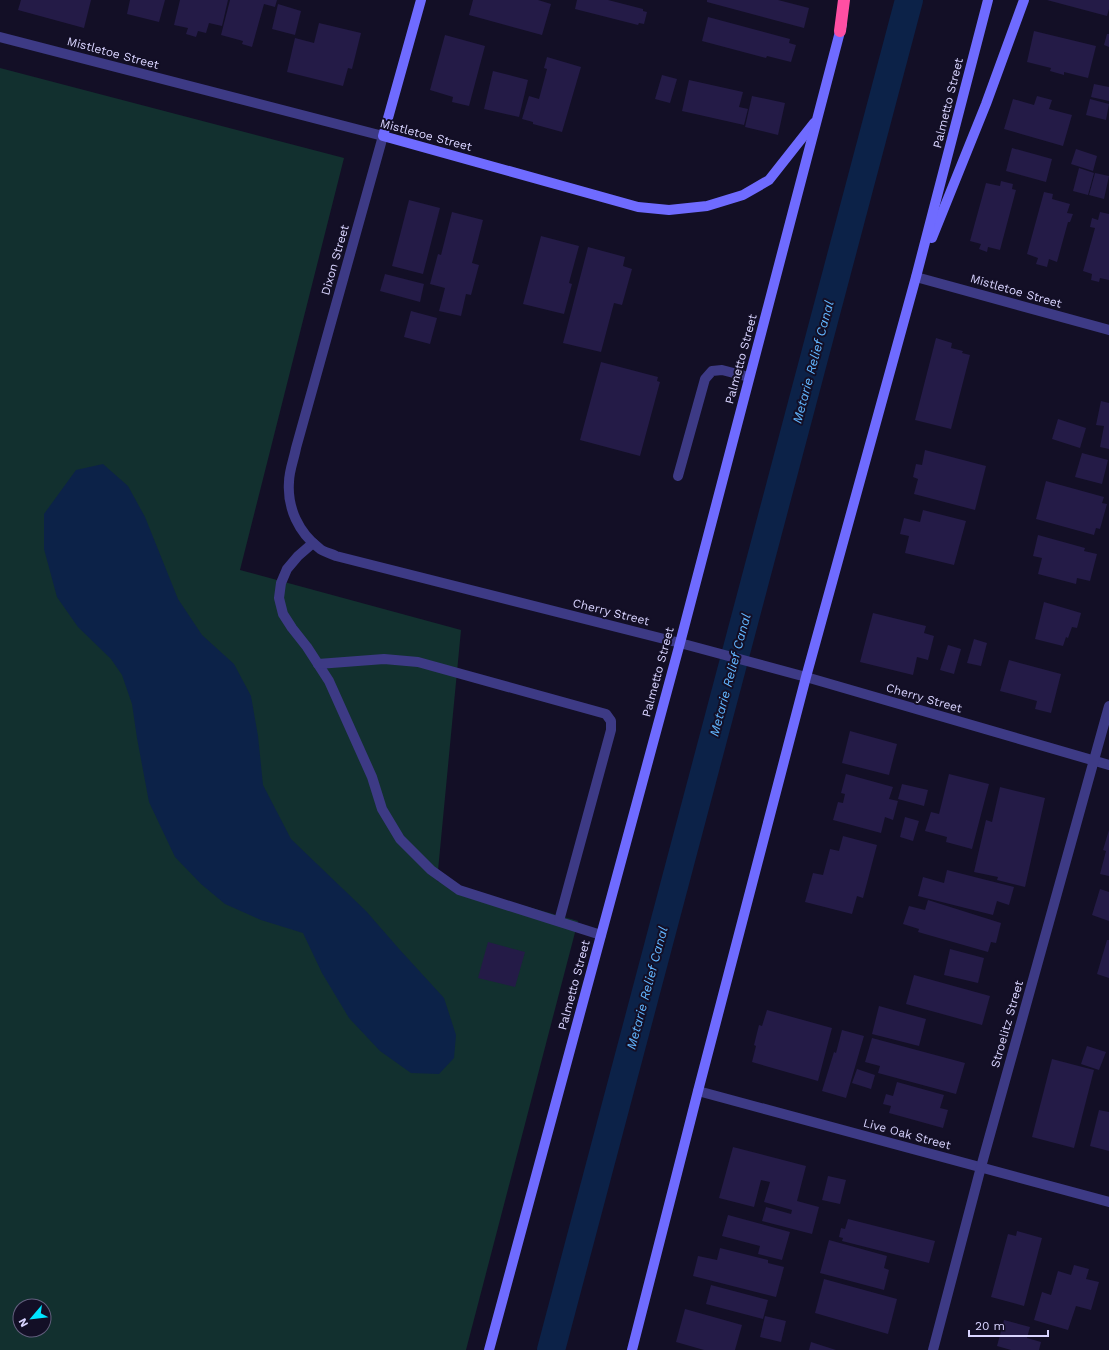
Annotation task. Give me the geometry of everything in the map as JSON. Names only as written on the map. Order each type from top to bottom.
[{"type":"highway","points":[[840,31],[844,0]]},
{"type":"street","name":"Dixon Street","points":[[299,527],[292,509],[289,482],[290,475],[298,441],[420,0]]},
{"type":"street","name":"Palmetto Street","points":[[489,1350],[680,643],[848,0]]},
{"type":"street","name":"Palmetto Street","points":[[632,1350],[806,677],[916,277],[988,0]]},
{"type":"street","points":[[916,277],[986,104],[1024,0]]},
{"type":"street","name":"Mistletoe Street","points":[[0,37],[383,136],[638,207],[670,210],[707,206],[743,195],[769,180],[817,120]]},
{"type":"street","name":"Mistletoe Street","points":[[916,277],[1109,330]]},
{"type":"street","points":[[678,476],[705,379],[712,371],[722,370],[749,377]]},
{"type":"street","name":"Cherry Street","points":[[299,527],[320,549],[336,556],[789,672],[1109,765]]},
{"type":"street","points":[[313,543],[298,556],[287,569],[280,583],[279,598],[283,614],[330,682],[372,777],[382,809],[400,839],[431,870],[459,890],[601,935]]},
{"type":"street","points":[[318,664],[384,659],[418,662],[606,714],[611,721],[611,730],[559,921]]},
{"type":"street","name":"Stroelitz Street","points":[[933,1350],[981,1168],[1109,706]]},
{"type":"street","name":"Live Oak Street","points":[[698,1091],[1109,1202]]},
{"type":"green space","points":[[0,68],[344,158],[240,570],[461,630],[437,881],[578,921],[466,1350],[0,1350]]},
{"type":"water","points":[[103,464],[128,486],[145,517],[178,599],[202,635],[234,664],[251,696],[258,736],[263,785],[291,839],[366,911],[444,998],[456,1035],[454,1058],[439,1074],[411,1073],[380,1051],[349,1018],[322,973],[303,933],[261,920],[225,904],[201,884],[175,857],[149,802],[132,704],[122,675],[111,659],[78,627],[57,597],[44,549],[44,514],[76,470]]},
{"type":"building","points":[[21,0],[91,0],[84,28],[18,10]]},
{"type":"building","points":[[130,0],[165,0],[159,22],[127,14]]},
{"type":"building","points":[[180,0],[228,0],[222,26],[209,23],[206,33],[198,31],[196,37],[186,34],[188,28],[174,25]]},
{"type":"building","points":[[230,0],[277,0],[275,7],[264,4],[252,47],[242,44],[243,41],[221,35]]},
{"type":"building","points":[[473,0],[538,0],[551,4],[542,35],[469,15]]},
{"type":"building","points":[[577,0],[608,0],[643,9],[643,11],[647,12],[644,24],[639,23],[638,25],[575,9]]},
{"type":"building","points":[[707,0],[778,0],[809,8],[804,28],[707,2]]},
{"type":"building","points":[[1047,0],[1109,0],[1109,9],[1107,16]]},
{"type":"building","points":[[278,4],[301,11],[295,35],[272,29]]},
{"type":"building","points":[[708,17],[790,39],[789,43],[796,45],[791,62],[767,56],[766,58],[702,41]]},
{"type":"building","points":[[319,23],[361,33],[352,69],[348,68],[343,86],[287,72],[295,38],[314,43]]},
{"type":"building","points":[[1034,31],[1096,46],[1088,78],[1064,72],[1064,75],[1050,71],[1051,68],[1027,62]]},
{"type":"building","points":[[1107,34],[1109,34],[1109,47],[1104,45]]},
{"type":"building","points":[[445,35],[485,46],[469,106],[452,102],[453,97],[430,90]]},
{"type":"building","points":[[547,57],[581,67],[562,132],[533,124],[533,122],[522,119],[529,96],[539,99],[547,69],[544,68]]},
{"type":"building","points":[[493,71],[528,80],[519,117],[484,109]]},
{"type":"building","points":[[662,75],[677,79],[670,103],[655,99]]},
{"type":"building","points":[[689,80],[743,92],[739,107],[748,109],[744,125],[682,111]]},
{"type":"building","points":[[1094,84],[1109,87],[1109,101],[1091,97]]},
{"type":"building","points":[[752,96],[785,103],[778,135],[745,127]]},
{"type":"building","points":[[1037,96],[1052,100],[1049,109],[1072,115],[1063,146],[1004,129],[1013,99],[1034,105]]},
{"type":"building","points":[[1090,99],[1109,104],[1106,120],[1086,115]]},
{"type":"building","points":[[1012,148],[1052,159],[1046,182],[1006,171]]},
{"type":"building","points":[[1076,149],[1097,156],[1093,171],[1071,164]]},
{"type":"building","points":[[1079,168],[1094,173],[1088,195],[1073,191]]},
{"type":"building","points":[[1095,173],[1109,176],[1104,199],[1089,195]]},
{"type":"building","points":[[1001,181],[1013,184],[1012,189],[1016,190],[1000,250],[988,247],[987,252],[979,249],[981,244],[970,241],[986,183],[1000,186]]},
{"type":"building","points":[[1044,192],[1053,194],[1052,199],[1070,204],[1067,213],[1073,214],[1070,222],[1068,222],[1057,262],[1049,259],[1047,267],[1036,264],[1038,258],[1027,254]]},
{"type":"building","points":[[409,200],[440,208],[423,274],[392,266]]},
{"type":"building","points":[[452,212],[483,220],[472,263],[479,265],[471,295],[466,294],[461,316],[439,311],[445,288],[430,284],[438,254],[441,255]]},
{"type":"building","points":[[1100,212],[1109,214],[1109,280],[1100,278],[1099,282],[1091,280],[1092,274],[1083,271],[1095,228],[1090,227],[1092,218],[1098,220]]},
{"type":"building","points":[[541,236],[579,246],[569,283],[572,284],[564,314],[523,304]]},
{"type":"building","points":[[588,247],[625,257],[623,266],[632,269],[622,305],[614,303],[601,352],[563,343]]},
{"type":"building","points":[[385,274],[424,284],[420,302],[380,291]]},
{"type":"building","points":[[411,311],[437,318],[430,344],[404,337]]},
{"type":"building","points":[[936,338],[952,343],[951,348],[963,351],[962,353],[970,355],[951,429],[915,420]]},
{"type":"building","points":[[601,362],[658,377],[657,381],[660,382],[640,456],[580,440]]},
{"type":"building","points":[[1101,401],[1109,403],[1109,449],[1100,447],[1104,426],[1096,425]]},
{"type":"building","points":[[1058,419],[1086,428],[1080,448],[1052,439]]},
{"type":"building","points":[[925,450],[986,466],[975,510],[914,494],[918,479],[913,477],[916,464],[922,465]]},
{"type":"building","points":[[1082,453],[1108,460],[1102,484],[1075,477]]},
{"type":"building","points":[[1046,481],[1104,497],[1102,503],[1107,504],[1100,529],[1096,528],[1094,535],[1036,519]]},
{"type":"building","points":[[923,510],[966,521],[954,565],[905,553],[909,536],[900,534],[904,518],[920,522]]},
{"type":"building","points":[[1038,535],[1085,548],[1084,551],[1097,554],[1090,581],[1077,578],[1076,584],[1038,574],[1042,558],[1033,556]]},
{"type":"building","points":[[1044,602],[1081,613],[1077,628],[1072,627],[1063,646],[1035,639]]},
{"type":"building","points":[[873,613],[926,626],[924,633],[934,636],[928,660],[917,657],[913,675],[860,662]]},
{"type":"building","points":[[974,639],[987,643],[981,666],[967,663]]},
{"type":"building","points":[[948,645],[961,649],[954,674],[940,670]]},
{"type":"building","points":[[1009,660],[1061,674],[1051,713],[1035,709],[1037,701],[1000,691]]},
{"type":"building","points":[[850,731],[897,744],[889,775],[842,763]]},
{"type":"building","points":[[846,774],[893,787],[889,799],[898,801],[893,820],[885,817],[881,833],[833,820],[838,802],[843,803],[845,794],[841,793]]},
{"type":"building","points":[[949,774],[989,784],[972,849],[946,842],[947,837],[925,831],[931,812],[939,814]]},
{"type":"building","points":[[902,784],[928,790],[924,806],[898,799]]},
{"type":"building","points":[[1000,787],[1045,798],[1025,887],[997,880],[998,877],[974,872],[986,820],[992,822]]},
{"type":"building","points":[[905,817],[919,821],[913,841],[900,837]]},
{"type":"building","points":[[1109,830],[1109,876],[1100,874],[1106,851],[1103,850]]},
{"type":"building","points":[[843,836],[877,845],[863,898],[857,896],[852,914],[805,902],[813,873],[823,875],[830,849],[839,851]]},
{"type":"building","points":[[947,870],[1014,887],[1009,905],[997,901],[993,915],[918,896],[923,877],[944,883]]},
{"type":"building","points":[[1100,889],[1109,892],[1109,921],[1092,915]]},
{"type":"building","points":[[928,900],[1001,923],[996,943],[991,942],[988,952],[918,932],[919,929],[903,924],[909,906],[925,910]]},
{"type":"building","points":[[1107,940],[1109,940],[1109,978],[1097,974]]},
{"type":"building","points":[[488,942],[525,952],[515,987],[478,978]]},
{"type":"building","points":[[950,949],[984,958],[978,983],[944,975]]},
{"type":"building","points":[[914,975],[990,996],[982,1025],[906,1004]]},
{"type":"building","points":[[879,1006],[926,1019],[919,1046],[872,1034]]},
{"type":"building","points":[[767,1010],[832,1028],[818,1081],[752,1062],[759,1025],[762,1026]]},
{"type":"building","points":[[842,1030],[864,1036],[846,1098],[822,1091],[834,1052],[836,1053]]},
{"type":"building","points":[[872,1038],[965,1063],[956,1094],[878,1073],[880,1066],[865,1062]]},
{"type":"building","points":[[1087,1046],[1106,1052],[1099,1070],[1081,1064]]},
{"type":"building","points":[[1052,1059],[1094,1070],[1074,1148],[1032,1137]]},
{"type":"building","points":[[857,1069],[875,1075],[871,1089],[852,1083]]},
{"type":"building","points":[[897,1082],[944,1095],[940,1108],[948,1110],[943,1128],[889,1113],[891,1106],[883,1104],[886,1094],[893,1096]]},
{"type":"building","points":[[1099,1110],[1109,1112],[1109,1151],[1090,1146]]},
{"type":"building","points":[[733,1147],[806,1166],[797,1201],[819,1207],[812,1234],[762,1221],[766,1207],[791,1214],[792,1210],[764,1202],[770,1182],[761,1180],[754,1207],[719,1198]]},
{"type":"building","points":[[828,1176],[846,1180],[840,1204],[822,1200]]},
{"type":"building","points":[[728,1215],[790,1232],[782,1260],[758,1254],[760,1246],[722,1236]]},
{"type":"building","points":[[848,1219],[935,1241],[929,1263],[842,1241],[843,1238],[839,1237],[841,1228],[845,1229]]},
{"type":"building","points":[[1017,1231],[1042,1238],[1024,1306],[991,1297],[1008,1234],[1016,1236]]},
{"type":"building","points":[[829,1240],[887,1256],[884,1268],[889,1270],[884,1290],[820,1273]]},
{"type":"building","points":[[720,1248],[768,1260],[768,1263],[784,1267],[776,1297],[693,1276],[698,1256],[717,1260]]},
{"type":"building","points":[[1074,1265],[1089,1269],[1086,1279],[1099,1282],[1091,1310],[1076,1306],[1068,1330],[1034,1320],[1042,1292],[1051,1295],[1058,1271],[1071,1275]]},
{"type":"building","points":[[824,1279],[897,1299],[888,1334],[815,1313]]},
{"type":"building","points":[[711,1285],[768,1300],[763,1319],[706,1304]]},
{"type":"building","points":[[685,1309],[742,1325],[735,1350],[704,1350],[676,1342]]},
{"type":"building","points":[[765,1316],[786,1321],[781,1342],[760,1337]]},
{"type":"building","points":[[1004,1320],[1030,1327],[1027,1338],[1041,1342],[1039,1350],[1011,1350],[997,1346]]},
{"type":"building","points":[[811,1342],[836,1350],[809,1350]]},
{"type":"waterway","name":"Metarie Relief Canal","points":[[551,1350],[909,0]]}]
